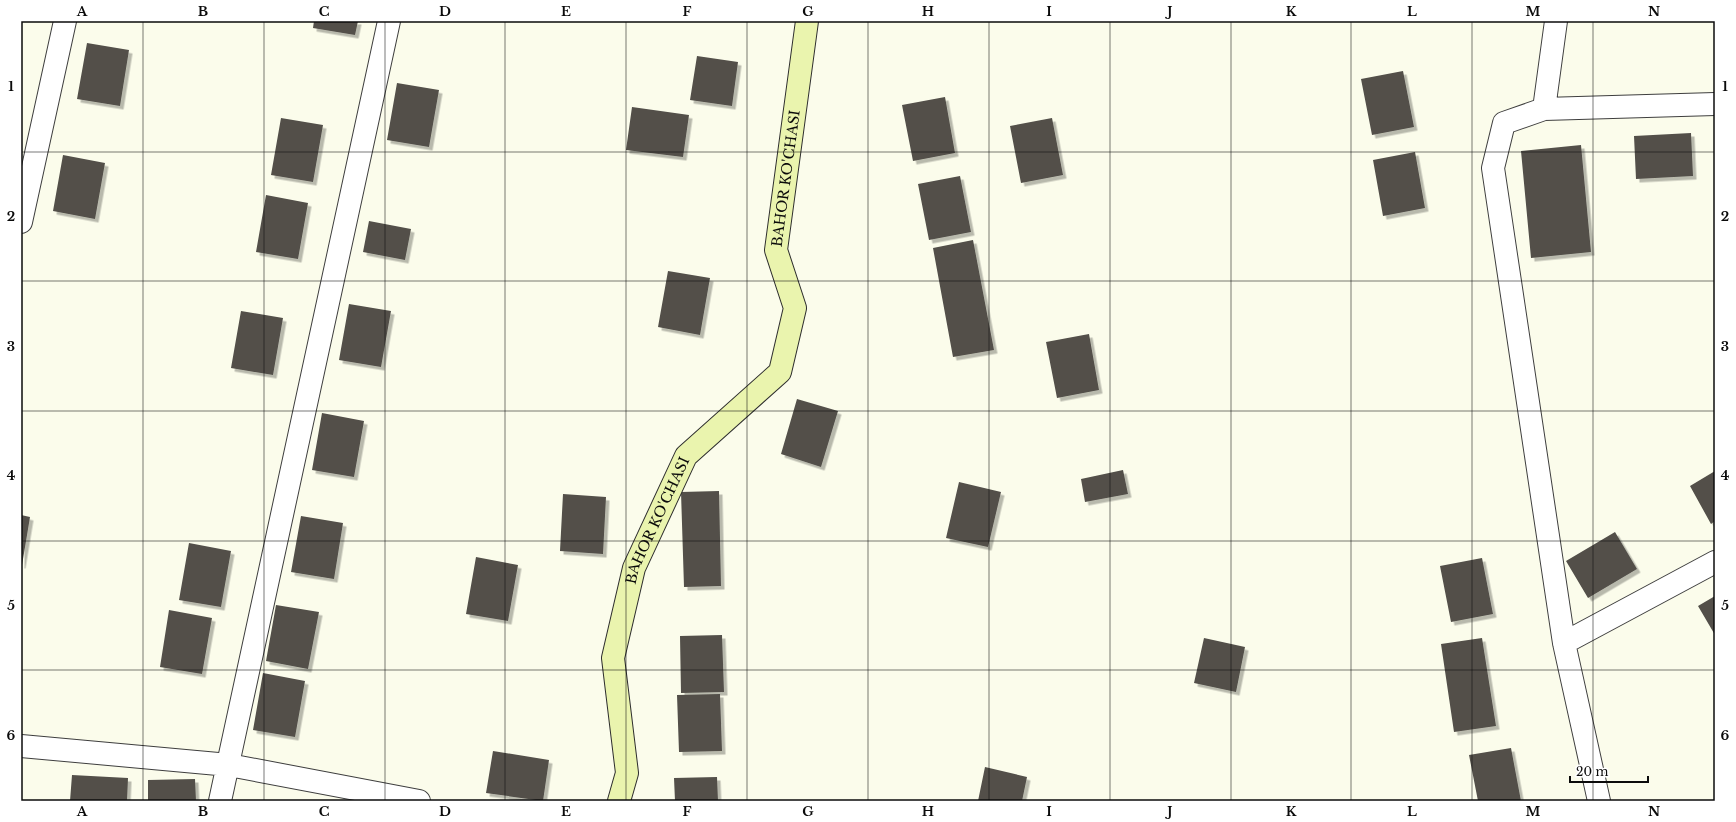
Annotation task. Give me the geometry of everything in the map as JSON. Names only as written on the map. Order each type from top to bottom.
[{"type":"street","points":[[21,222],[65,21]]},
{"type":"street","points":[[220,801],[229,765],[388,21]]},
{"type":"street","name":"BAHOR KO'CHASI","points":[[620,801],[627,773],[613,658],[634,568],[686,456],[780,372],[795,308],[776,250],[807,21]]},
{"type":"street","points":[[1544,109],[1556,21]]},
{"type":"street","points":[[1599,801],[1564,642],[1493,168],[1504,123],[1544,109],[1715,104]]},
{"type":"street","points":[[1564,642],[1715,562]]},
{"type":"street","points":[[21,746],[229,765],[419,801]]},
{"type":"building","points":[[314,21],[358,21],[355,35],[313,28]]},
{"type":"building","points":[[87,43],[129,50],[120,106],[77,99]]},
{"type":"building","points":[[697,56],[738,62],[732,106],[690,100]]},
{"type":"building","points":[[1403,71],[1414,127],[1372,135],[1361,79]]},
{"type":"building","points":[[397,83],[439,90],[429,147],[387,140]]},
{"type":"building","points":[[945,97],[955,153],[913,161],[902,105]]},
{"type":"building","points":[[632,107],[689,115],[683,157],[626,150]]},
{"type":"building","points":[[281,118],[323,125],[313,182],[271,175]]},
{"type":"building","points":[[1052,118],[1063,175],[1021,183],[1010,126]]},
{"type":"building","points":[[1691,133],[1693,176],[1636,179],[1634,136]]},
{"type":"building","points":[[1581,145],[1591,252],[1531,258],[1521,151]]},
{"type":"building","points":[[1415,152],[1425,208],[1383,216],[1373,160]]},
{"type":"building","points":[[63,155],[105,163],[95,219],[53,211]]},
{"type":"building","points":[[960,176],[971,232],[929,240],[918,184]]},
{"type":"building","points":[[266,195],[308,203],[298,259],[256,252]]},
{"type":"building","points":[[369,221],[411,229],[405,260],[363,252]]},
{"type":"building","points":[[973,240],[994,350],[953,357],[933,248]]},
{"type":"building","points":[[668,271],[710,278],[700,335],[658,327]]},
{"type":"building","points":[[349,304],[391,311],[381,367],[339,360]]},
{"type":"building","points":[[241,311],[283,318],[273,375],[231,368]]},
{"type":"building","points":[[1089,334],[1099,390],[1057,398],[1046,342]]},
{"type":"building","points":[[797,399],[838,411],[821,467],[781,454]]},
{"type":"building","points":[[322,413],[364,421],[354,477],[312,470]]},
{"type":"building","points":[[1123,470],[1128,494],[1085,502],[1081,479]]},
{"type":"building","points":[[1715,471],[1715,521],[1711,524],[1690,486]]},
{"type":"building","points":[[959,482],[1001,492],[988,547],[946,538]]},
{"type":"building","points":[[719,491],[721,586],[684,587],[681,492]]},
{"type":"building","points":[[563,494],[606,497],[603,554],[560,551]]},
{"type":"building","points":[[21,515],[30,517],[22,565],[21,565]]},
{"type":"building","points":[[301,516],[343,523],[334,579],[291,572]]},
{"type":"building","points":[[1615,532],[1637,569],[1588,598],[1566,561]]},
{"type":"building","points":[[189,543],[231,551],[221,607],[179,600]]},
{"type":"building","points":[[476,557],[518,565],[508,621],[466,614]]},
{"type":"building","points":[[1482,558],[1493,614],[1451,622],[1440,566]]},
{"type":"building","points":[[1715,596],[1715,635],[1698,606]]},
{"type":"building","points":[[276,605],[319,612],[308,669],[266,661]]},
{"type":"building","points":[[169,610],[212,618],[202,674],[160,667]]},
{"type":"building","points":[[722,635],[724,692],[681,693],[680,636]]},
{"type":"building","points":[[1204,638],[1245,647],[1236,692],[1194,683]]},
{"type":"building","points":[[1482,638],[1496,726],[1454,732],[1441,644]]},
{"type":"building","points":[[263,673],[305,681],[295,737],[253,730]]},
{"type":"building","points":[[720,694],[722,751],[679,752],[677,695]]},
{"type":"building","points":[[1511,748],[1521,801],[1478,801],[1469,755]]},
{"type":"building","points":[[493,751],[549,760],[543,801],[486,793]]},
{"type":"building","points":[[985,767],[1027,777],[1022,801],[978,801]]},
{"type":"building","points":[[72,775],[128,778],[127,801],[70,801]]},
{"type":"building","points":[[717,777],[718,801],[675,801],[674,778]]},
{"type":"building","points":[[195,779],[196,801],[148,801],[148,780]]}]
